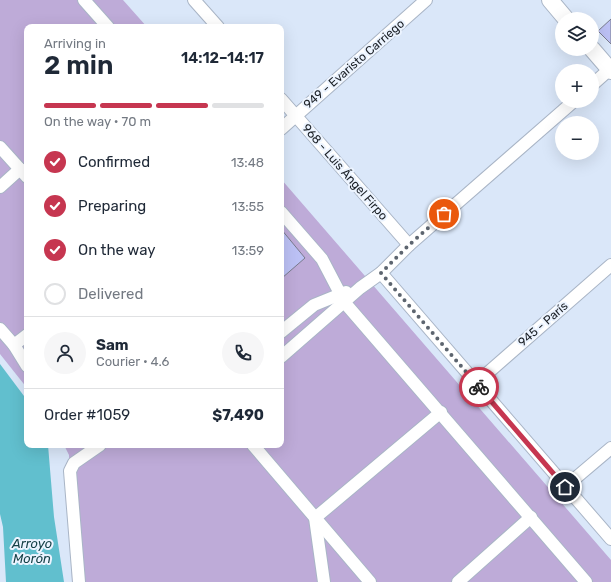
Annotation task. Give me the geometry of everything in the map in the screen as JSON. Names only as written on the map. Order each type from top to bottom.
[{"type":"main road","points":[[550,0],[560,12]]},
{"type":"main road","points":[[598,56],[610,70]]},
{"type":"street","points":[[84,0],[105,24]]},
{"type":"street","name":"949 - Evaristo Carriego","points":[[284,126],[426,0]]},
{"type":"street","points":[[202,3],[216,24]]},
{"type":"street","points":[[599,79],[610,70]]},
{"type":"street","name":"968 - Luis Ángel Firpo","points":[[284,103],[409,245]]},
{"type":"street","points":[[284,354],[342,299],[381,273],[409,245],[566,108]]},
{"type":"street","points":[[0,147],[23,173],[0,187]]},
{"type":"street","points":[[284,215],[322,259],[342,299],[586,582]]},
{"type":"street","name":"945 - París","points":[[476,384],[611,265]]},
{"type":"street","points":[[381,273],[611,539]]},
{"type":"street","points":[[284,330],[314,305],[342,299]]},
{"type":"street","points":[[0,329],[14,345],[24,361]]},
{"type":"street","points":[[14,345],[24,337]]},
{"type":"street","points":[[316,518],[441,412]]},
{"type":"street","points":[[79,582],[70,471],[77,460],[95,448]]},
{"type":"street","points":[[256,448],[370,582]]},
{"type":"street","points":[[565,487],[611,448]]},
{"type":"street","points":[[458,582],[531,517]]},
{"type":"street","points":[[316,518],[324,582]]},
{"type":"shaded area","points":[[0,0],[123,0],[144,24],[24,24],[24,384],[0,354]]},
{"type":"shaded area","points":[[284,182],[611,560],[611,582],[72,582],[69,455],[66,448],[284,448]]},
{"type":"water","name":"Arroyo Morón","points":[[0,364],[24,396],[24,448],[48,448],[54,517],[64,582],[6,582],[3,527],[0,514]]},
{"type":"building","points":[[611,19],[611,44],[599,32],[599,30]]},
{"type":"building","points":[[284,233],[305,258],[284,276]]},
{"type":"way so far","points":[[444,214],[409,245],[381,273],[479,387]]},
{"type":"route","points":[[479,387],[565,487]]}]
